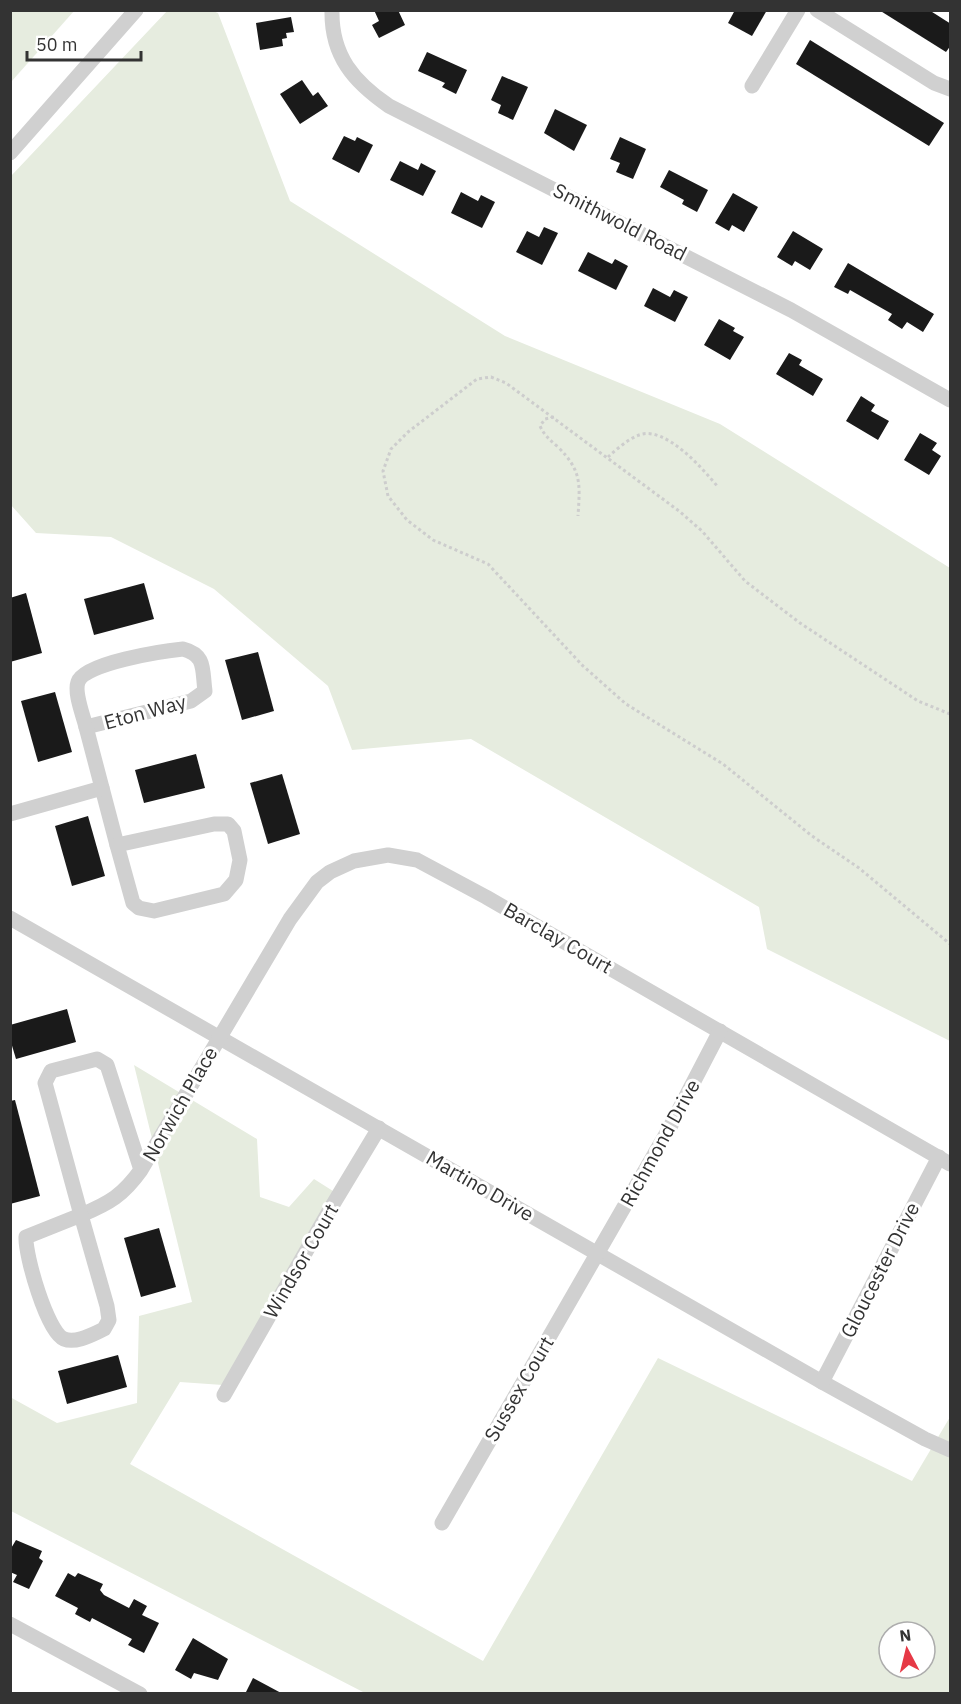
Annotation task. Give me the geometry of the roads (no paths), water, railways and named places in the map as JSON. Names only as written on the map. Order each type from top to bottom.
[{"type":"street","points":[[15,148],[136,10]]},
{"type":"street","name":"Smithwold Road","points":[[332,10],[337,46],[346,67],[362,87],[389,106],[791,310],[951,400]]},
{"type":"street","points":[[752,86],[798,10]]},
{"type":"street","points":[[817,10],[934,83],[951,89]]},
{"type":"street","name":"Eton Way","points":[[86,727],[191,701],[205,691],[200,659],[195,652],[183,649],[158,652],[94,668],[80,677],[77,685],[86,727],[117,845],[133,903],[139,908],[154,911],[224,894],[240,871],[234,831],[228,824],[214,824],[117,845]]},
{"type":"street","points":[[10,806],[11,813],[102,788]]},
{"type":"street","name":"Barclay Court","points":[[218,1037],[290,919],[317,882],[354,861],[388,855],[417,860],[466,886],[945,1161]]},
{"type":"street","name":"Martino Drive","points":[[10,918],[822,1382],[925,1439],[951,1450]]},
{"type":"street","name":"Richmond Drive","points":[[597,1254],[669,1129],[720,1031]]},
{"type":"street","name":"Norwich Place","points":[[141,1170],[106,1065],[98,1059],[51,1071],[45,1083],[81,1215],[107,1306],[108,1320],[104,1329],[80,1339],[65,1340],[57,1334],[46,1312],[26,1249],[27,1237],[81,1215],[103,1206],[125,1192],[141,1170],[218,1037]]},
{"type":"street","name":"Windsor Court","points":[[224,1395],[379,1128]]},
{"type":"street","name":"Gloucester Drive","points":[[822,1382],[945,1161]]},
{"type":"street","name":"Sussex Court","points":[[442,1523],[597,1254]]},
{"type":"street","points":[[10,1624],[140,1694]]}]
